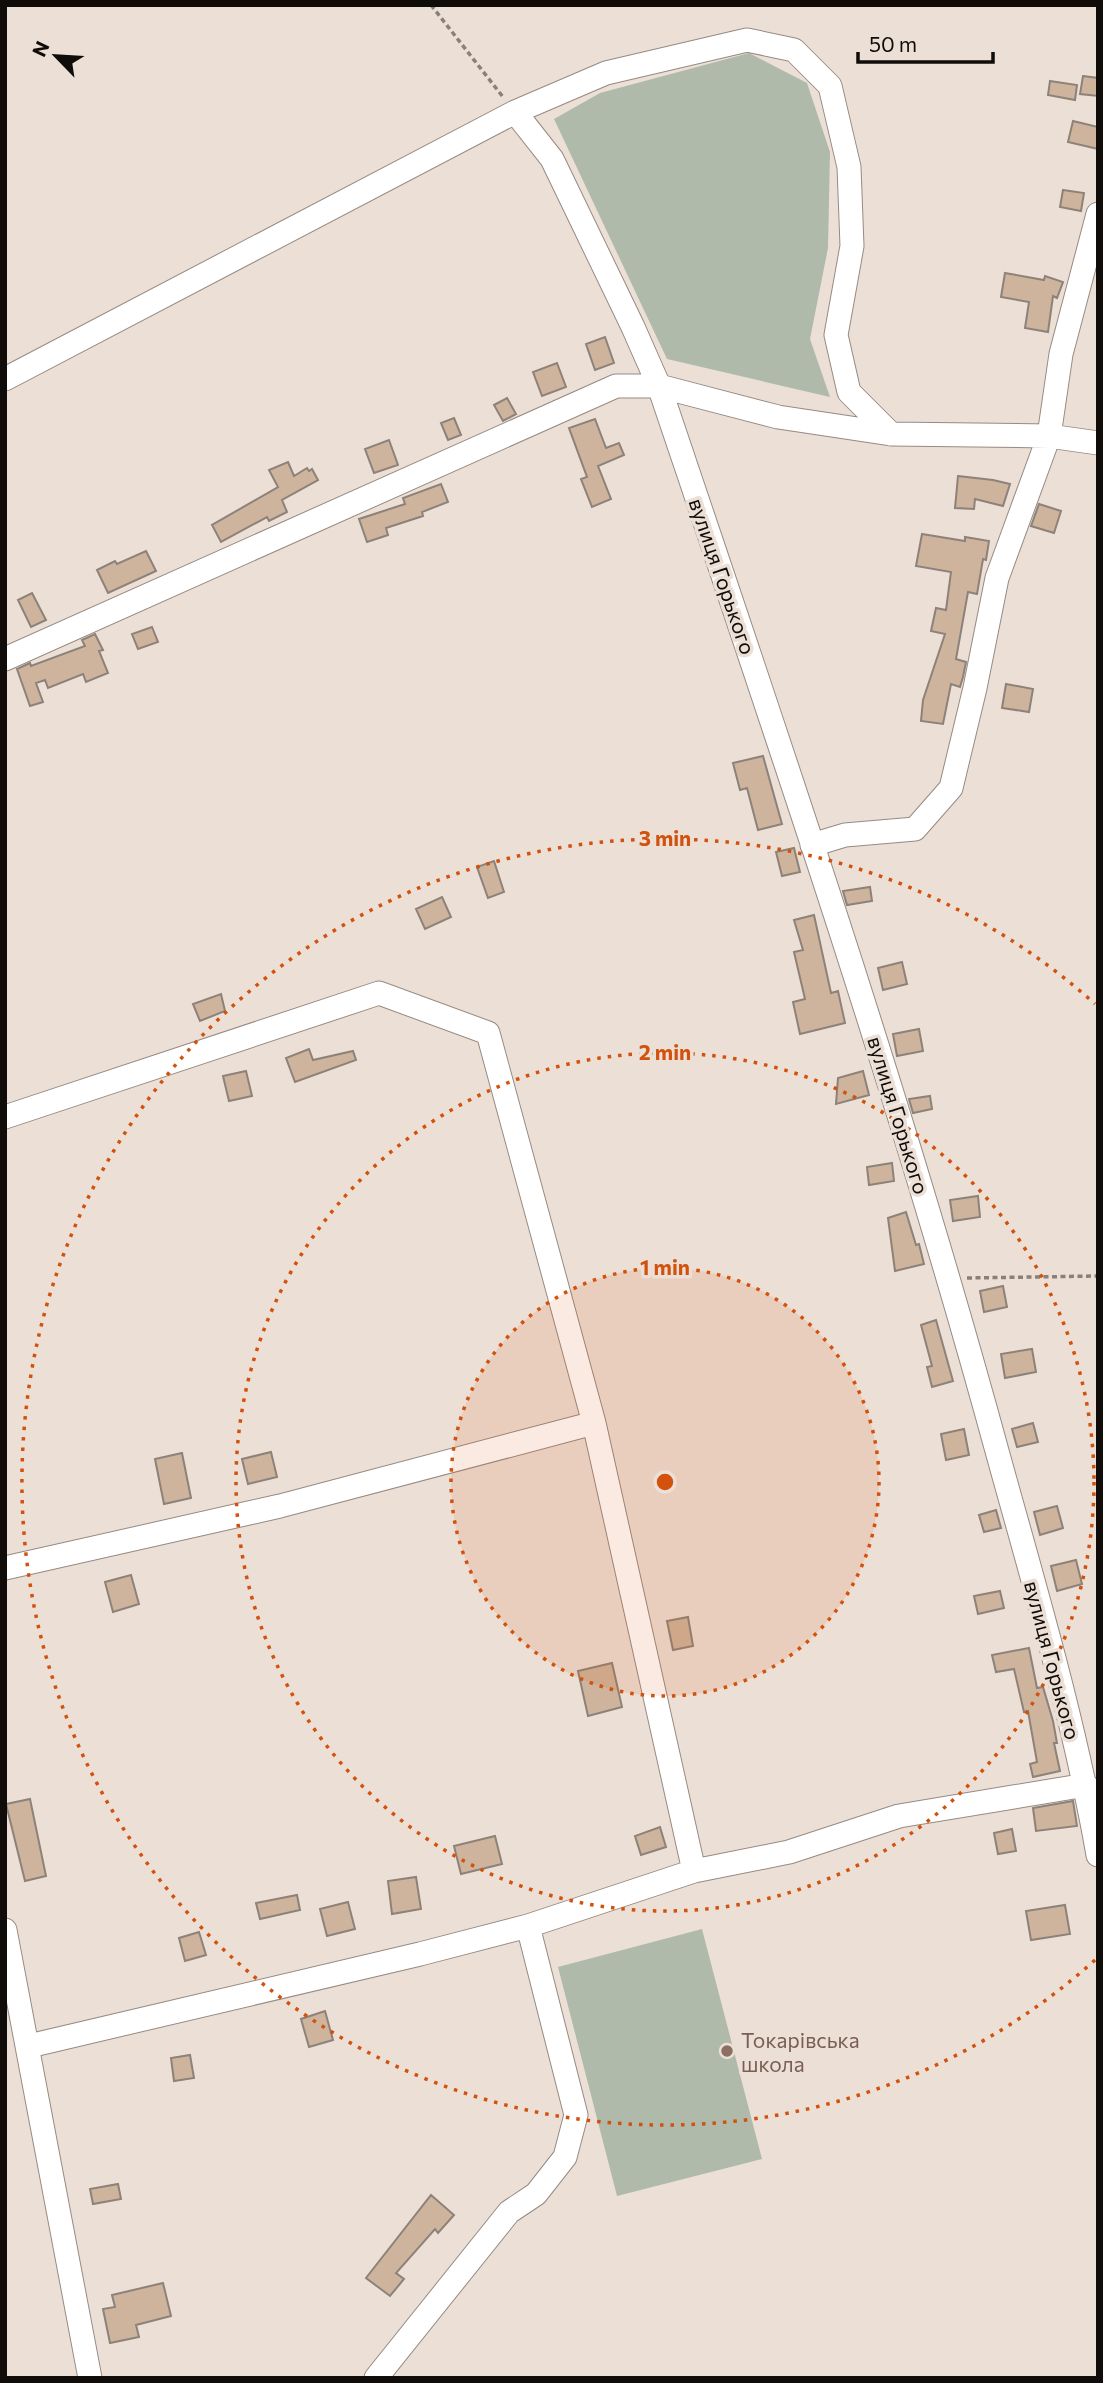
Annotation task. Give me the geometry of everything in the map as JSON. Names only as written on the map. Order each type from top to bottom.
[{"type":"street","points":[[5,379],[515,112],[606,74],[747,40],[794,50],[830,86],[849,167],[852,246],[836,335],[849,392],[891,434]]},
{"type":"street","name":"вулиця Горького","points":[[515,112],[552,159],[659,386],[796,792],[883,1059],[975,1371],[1056,1665],[1086,1785],[1098,1855]]},
{"type":"street","points":[[812,845],[845,835],[915,830],[951,788],[997,578],[1049,436],[1061,354],[1098,214]]},
{"type":"street","points":[[5,659],[616,386],[659,386],[778,417],[891,434],[1049,436],[1098,443]]},
{"type":"street","points":[[5,1117],[379,993],[488,1033],[594,1423],[694,1871]]},
{"type":"street","points":[[5,1568],[280,1506],[594,1423]]},
{"type":"street","points":[[29,2046],[528,1926],[694,1871],[789,1852],[899,1816],[1086,1785]]},
{"type":"street","points":[[376,2378],[509,2213],[536,2194],[565,2157],[576,2115],[528,1926]]},
{"type":"street","points":[[5,1930],[90,2378]]},
{"type":"path","points":[[431,5],[515,112]]},
{"type":"path","points":[[948,1278],[1098,1276]]},
{"type":"green space","points":[[749,53],[807,83],[830,152],[828,248],[810,339],[830,397],[667,359],[554,119],[600,93]]},
{"type":"green space","points":[[702,1929],[762,2159],[617,2196],[558,1967]]},
{"type":"building","points":[[1083,76],[1098,78],[1098,96],[1080,94]]},
{"type":"building","points":[[1050,81],[1077,85],[1075,100],[1048,95]]},
{"type":"building","points":[[1073,121],[1098,127],[1098,149],[1068,142]]},
{"type":"building","points":[[1063,190],[1084,193],[1081,211],[1060,207]]},
{"type":"building","points":[[1005,273],[1044,280],[1045,276],[1063,282],[1057,298],[1053,296],[1048,332],[1025,328],[1029,302],[1001,297]]},
{"type":"building","points":[[605,337],[614,363],[595,370],[586,344]]},
{"type":"building","points":[[557,363],[566,387],[542,396],[533,372]]},
{"type":"building","points":[[507,398],[516,414],[503,421],[494,405]]},
{"type":"building","points":[[454,418],[461,435],[448,440],[441,423]]},
{"type":"building","points":[[595,419],[606,448],[619,443],[624,455],[598,466],[611,499],[592,507],[581,479],[587,477],[569,428]]},
{"type":"building","points":[[389,440],[398,465],[374,473],[365,449]]},
{"type":"building","points":[[288,462],[294,476],[307,468],[309,471],[312,469],[318,480],[282,500],[287,512],[269,521],[267,517],[221,542],[212,525],[278,487],[269,470]]},
{"type":"building","points":[[958,476],[1010,484],[1003,506],[975,499],[974,509],[955,508]]},
{"type":"building","points":[[441,484],[448,502],[422,512],[423,516],[386,528],[388,535],[367,542],[359,519],[405,504],[403,498]]},
{"type":"building","points":[[1039,504],[1061,511],[1054,533],[1031,526]]},
{"type":"building","points":[[922,534],[965,541],[965,537],[989,541],[977,594],[968,592],[956,659],[966,662],[963,677],[960,687],[951,684],[943,724],[921,721],[923,700],[945,634],[931,631],[936,608],[946,610],[951,572],[916,566]]},
{"type":"building","points":[[146,551],[156,571],[108,593],[97,570]]},
{"type":"building","points":[[32,593],[46,620],[31,627],[18,600]]},
{"type":"building","points":[[152,627],[158,642],[138,649],[132,634]]},
{"type":"building","points":[[95,634],[103,650],[99,651],[108,673],[86,682],[83,674],[48,688],[45,680],[36,683],[43,702],[30,706],[17,669],[85,646],[82,640]]},
{"type":"building","points":[[1006,684],[1033,689],[1029,712],[1002,708]]},
{"type":"building","points":[[763,756],[782,824],[758,830],[747,788],[740,790],[733,763]]},
{"type":"building","points":[[794,848],[800,872],[782,876],[776,852]]},
{"type":"building","points":[[494,861],[504,892],[488,898],[477,867]]},
{"type":"building","points":[[870,887],[872,901],[847,905],[843,891]]},
{"type":"building","points":[[442,897],[451,917],[425,929],[416,909]]},
{"type":"building","points":[[814,915],[831,993],[838,991],[845,1023],[800,1034],[793,1002],[805,999],[794,952],[803,950],[794,920]]},
{"type":"building","points":[[902,962],[907,984],[883,990],[878,968]]},
{"type":"building","points":[[221,994],[225,1011],[200,1021],[193,1004]]},
{"type":"building","points":[[919,1029],[923,1051],[897,1056],[893,1034]]},
{"type":"building","points":[[309,1049],[313,1060],[353,1051],[356,1060],[295,1082],[286,1058]]},
{"type":"building","points":[[246,1071],[252,1096],[229,1101],[223,1076]]},
{"type":"building","points":[[863,1071],[869,1095],[836,1104],[838,1078]]},
{"type":"building","points":[[930,1096],[932,1109],[913,1113],[909,1099]]},
{"type":"building","points":[[892,1163],[894,1181],[869,1185],[867,1167]]},
{"type":"building","points":[[978,1196],[980,1217],[953,1221],[950,1200]]},
{"type":"building","points":[[906,1212],[924,1264],[895,1271],[888,1218]]},
{"type":"building","points":[[1003,1286],[1007,1307],[984,1312],[980,1291]]},
{"type":"building","points":[[936,1320],[953,1381],[932,1387],[927,1367],[932,1366],[921,1325]]},
{"type":"building","points":[[1032,1349],[1036,1372],[1005,1378],[1001,1354]]},
{"type":"building","points":[[1033,1423],[1038,1442],[1017,1447],[1012,1429]]},
{"type":"building","points":[[964,1429],[969,1455],[946,1460],[941,1434]]},
{"type":"building","points":[[271,1452],[277,1477],[248,1484],[242,1459]]},
{"type":"building","points":[[182,1453],[191,1498],[164,1504],[155,1459]]},
{"type":"building","points":[[1057,1506],[1063,1528],[1040,1535],[1034,1512]]},
{"type":"building","points":[[996,1510],[1001,1528],[984,1532],[979,1515]]},
{"type":"building","points":[[1076,1560],[1082,1584],[1057,1591],[1051,1566]]},
{"type":"building","points":[[131,1575],[139,1604],[113,1612],[105,1582]]},
{"type":"building","points":[[1000,1591],[1004,1608],[978,1614],[974,1596]]},
{"type":"building","points":[[688,1617],[693,1646],[673,1650],[667,1621]]},
{"type":"building","points":[[1029,1648],[1037,1688],[1043,1687],[1053,1721],[1060,1771],[1033,1777],[1030,1764],[1037,1762],[1028,1711],[1024,1712],[1014,1669],[996,1672],[992,1655]]},
{"type":"building","points":[[612,1663],[622,1707],[588,1716],[578,1671]]},
{"type":"building","points":[[30,1799],[46,1876],[25,1881],[6,1804]]},
{"type":"building","points":[[1073,1801],[1077,1826],[1036,1831],[1033,1808]]},
{"type":"building","points":[[660,1827],[666,1847],[641,1855],[635,1836]]},
{"type":"building","points":[[1012,1829],[1016,1851],[998,1854],[994,1833]]},
{"type":"building","points":[[495,1836],[502,1864],[461,1874],[454,1846]]},
{"type":"building","points":[[416,1877],[421,1909],[392,1914],[388,1881]]},
{"type":"building","points":[[297,1895],[300,1910],[260,1919],[256,1903]]},
{"type":"building","points":[[348,1902],[355,1929],[327,1936],[320,1909]]},
{"type":"building","points":[[1065,1905],[1070,1934],[1031,1940],[1026,1911]]},
{"type":"building","points":[[199,1932],[206,1955],[185,1961],[179,1938]]},
{"type":"building","points":[[325,2011],[333,2040],[309,2047],[301,2019]]},
{"type":"building","points":[[190,2055],[194,2078],[174,2081],[171,2058]]},
{"type":"building","points":[[118,2184],[121,2199],[93,2204],[90,2189]]},
{"type":"building","points":[[431,2195],[454,2215],[438,2233],[435,2229],[396,2273],[404,2279],[390,2296],[366,2278]]},
{"type":"building","points":[[163,2283],[171,2316],[136,2325],[139,2337],[110,2343],[103,2309],[115,2307],[112,2295]]},
{"type":"place","name":"Токарівська школа","points":[[727,2051]]}]
